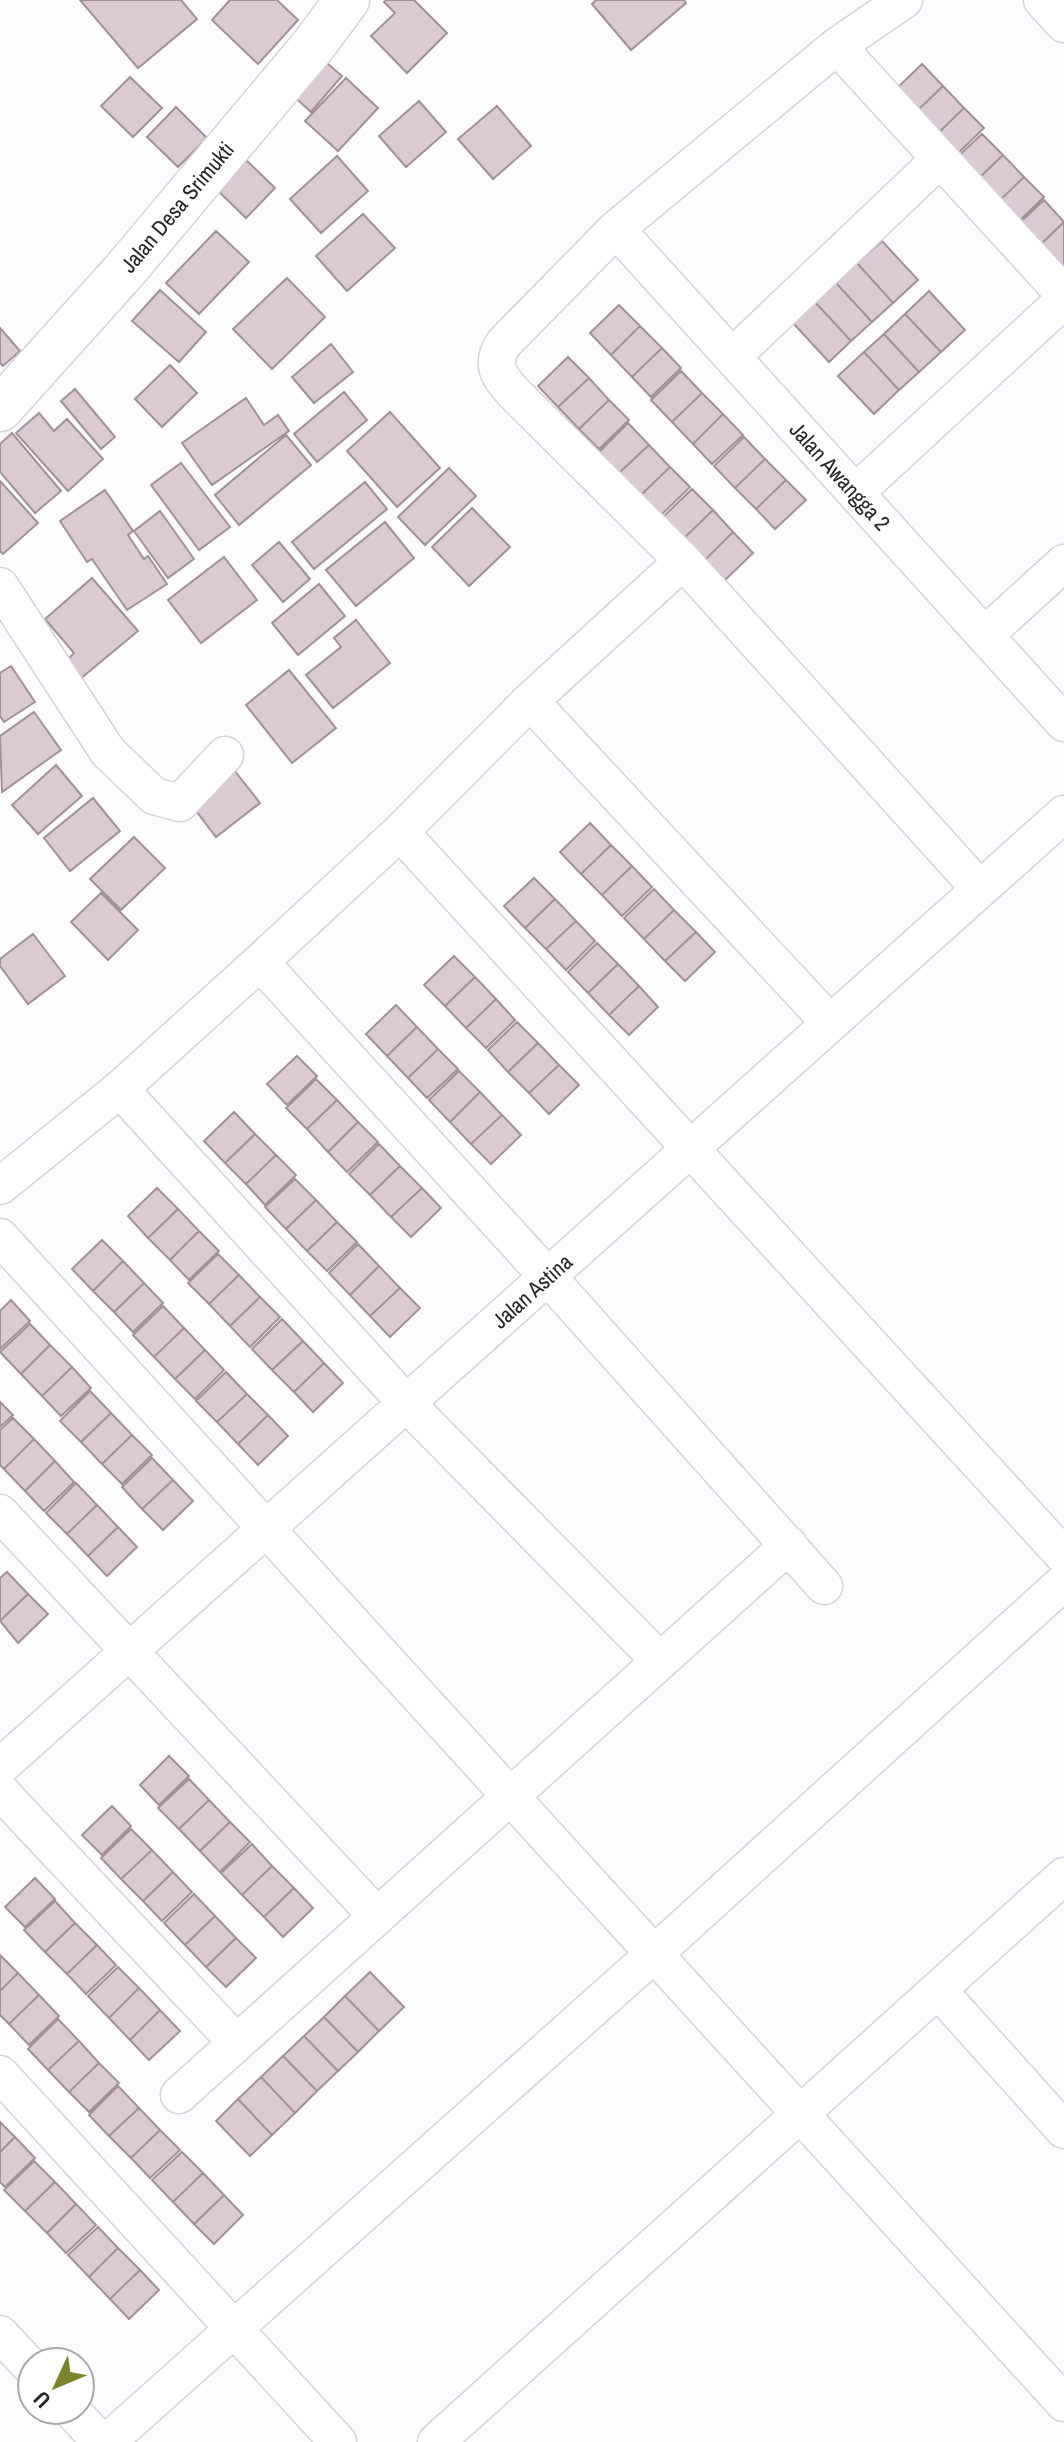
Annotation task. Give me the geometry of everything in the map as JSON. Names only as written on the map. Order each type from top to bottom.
[{"type":"street","name":"Jalan Desa Srimukti","points":[[0,409],[125,270],[312,47],[347,0]]},
{"type":"street","points":[[904,0],[837,46],[616,229],[504,343],[495,359],[496,368],[513,392],[683,561],[980,889]]},
{"type":"street","points":[[1042,0],[1064,24]]},
{"type":"street","points":[[837,46],[1064,297],[855,493]]},
{"type":"street","points":[[732,357],[940,159]]},
{"type":"street","name":"Jalan Awangga 2","points":[[616,229],[1064,723]]},
{"type":"street","points":[[0,1186],[120,1089],[260,962],[400,832],[530,701],[683,561]]},
{"type":"street","points":[[985,635],[1064,563]]},
{"type":"street","points":[[0,586],[108,752],[154,796],[180,803],[225,755]]},
{"type":"street","points":[[530,701],[830,1023]]},
{"type":"street","name":"Jalan Astina","points":[[0,1767],[1064,814]]},
{"type":"street","points":[[400,832],[1064,1556]]},
{"type":"street","points":[[260,962],[548,1277],[824,1586]]},
{"type":"street","points":[[120,1089],[407,1404],[660,1661]]},
{"type":"street","points":[[0,1237],[1064,2403]]},
{"type":"street","points":[[0,1513],[377,1916]]},
{"type":"street","points":[[179,2095],[789,1545]]},
{"type":"street","points":[[88,2426],[104,2442],[654,1954],[1064,1582]]},
{"type":"street","points":[[0,1791],[236,2042]]},
{"type":"street","points":[[436,2442],[1064,1876]]},
{"type":"street","points":[[938,1990],[1064,2130]]},
{"type":"street","points":[[0,2074],[338,2442]]},
{"type":"street","points":[[0,2334],[16,2351]]},
{"type":"building","points":[[80,0],[181,0],[197,19],[138,68]]},
{"type":"building","points":[[230,0],[277,0],[298,20],[258,64],[212,20]]},
{"type":"building","points":[[414,0],[447,33],[407,73],[371,36],[395,13],[384,2]]},
{"type":"building","points":[[596,0],[684,0],[686,3],[631,50],[592,4]]},
{"type":"building","points":[[319,56],[342,76],[311,112],[289,92]]},
{"type":"building","points":[[922,64],[943,86],[913,115],[892,93]]},
{"type":"building","points":[[130,77],[162,108],[133,137],[101,106]]},
{"type":"building","points":[[346,78],[378,108],[338,151],[305,121]]},
{"type":"building","points":[[943,86],[964,108],[934,137],[913,115]]},
{"type":"building","points":[[419,101],[446,132],[406,167],[379,136]]},
{"type":"building","points":[[497,106],[531,146],[493,179],[458,139]]},
{"type":"building","points":[[176,107],[207,138],[178,167],[147,137]]},
{"type":"building","points":[[964,108],[984,128],[954,157],[934,137]]},
{"type":"building","points":[[982,134],[1003,155],[973,184],[952,162]]},
{"type":"building","points":[[1003,155],[1024,177],[994,206],[973,184]]},
{"type":"building","points":[[337,156],[368,191],[321,233],[290,199]]},
{"type":"building","points":[[243,157],[275,188],[246,218],[214,187]]},
{"type":"building","points":[[1024,177],[1044,197],[1014,226],[994,206]]},
{"type":"building","points":[[1044,200],[1064,222],[1034,251],[1013,229]]},
{"type":"building","points":[[363,214],[395,248],[347,291],[316,256]]},
{"type":"building","points":[[1064,222],[1064,264],[1055,272],[1034,251]]},
{"type":"building","points":[[216,231],[249,262],[199,314],[166,283]]},
{"type":"building","points":[[882,241],[918,280],[893,303],[857,263]]},
{"type":"building","points":[[857,263],[893,303],[872,322],[836,283]]},
{"type":"building","points":[[287,278],[325,317],[272,369],[233,329]]},
{"type":"building","points":[[836,283],[872,322],[851,341],[815,302]]},
{"type":"building","points":[[160,290],[206,332],[179,362],[132,321]]},
{"type":"building","points":[[929,291],[965,330],[941,352],[905,314]]},
{"type":"building","points":[[815,302],[851,341],[829,362],[793,323]]},
{"type":"building","points":[[619,305],[640,326],[611,355],[590,333]]},
{"type":"building","points":[[905,314],[941,352],[919,372],[884,334]]},
{"type":"building","points":[[640,326],[662,348],[632,377],[611,355]]},
{"type":"building","points":[[0,328],[20,351],[3,366],[0,363]]},
{"type":"building","points":[[884,334],[919,372],[899,390],[864,352]]},
{"type":"building","points":[[331,344],[353,372],[314,403],[292,377]]},
{"type":"building","points":[[662,348],[681,368],[651,397],[632,377]]},
{"type":"building","points":[[864,352],[899,390],[874,414],[838,376]]},
{"type":"building","points":[[568,357],[589,378],[558,407],[538,386]]},
{"type":"building","points":[[170,365],[197,393],[162,427],[135,399]]},
{"type":"building","points":[[681,371],[702,393],[672,422],[651,400]]},
{"type":"building","points":[[589,378],[609,400],[579,429],[558,407]]},
{"type":"building","points":[[75,389],[115,437],[101,449],[61,401]]},
{"type":"building","points":[[344,392],[367,420],[317,462],[294,434]]},
{"type":"building","points":[[702,393],[723,414],[693,444],[672,422]]},
{"type":"building","points":[[246,398],[264,425],[278,415],[289,431],[212,485],[182,443]]},
{"type":"building","points":[[609,400],[629,420],[599,449],[579,429]]},
{"type":"building","points":[[390,412],[440,468],[397,507],[347,451]]},
{"type":"building","points":[[39,413],[54,431],[67,419],[103,459],[68,491],[16,433]]},
{"type":"building","points":[[723,414],[743,435],[712,464],[693,444]]},
{"type":"building","points":[[628,423],[649,445],[619,473],[599,452]]},
{"type":"building","points":[[12,433],[61,491],[35,513],[0,472],[0,444]]},
{"type":"building","points":[[286,435],[311,465],[239,525],[215,495]]},
{"type":"building","points":[[744,437],[765,459],[735,488],[714,466]]},
{"type":"building","points":[[649,445],[670,467],[641,495],[619,473]]},
{"type":"building","points":[[765,459],[786,480],[756,509],[735,488]]},
{"type":"building","points":[[181,463],[230,527],[199,550],[151,485]]},
{"type":"building","points":[[670,467],[690,487],[660,516],[641,495]]},
{"type":"building","points":[[449,468],[476,496],[425,545],[398,517]]},
{"type":"building","points":[[786,480],[806,500],[775,529],[756,509]]},
{"type":"building","points":[[0,481],[38,523],[3,554],[0,551]]},
{"type":"building","points":[[365,482],[387,509],[314,569],[292,542]]},
{"type":"building","points":[[692,489],[713,510],[683,539],[662,518]]},
{"type":"building","points":[[105,490],[133,531],[128,535],[144,559],[148,556],[167,584],[127,610],[92,559],[87,562],[60,521]]},
{"type":"building","points":[[472,508],[510,547],[469,586],[432,547]]},
{"type":"building","points":[[713,510],[733,532],[704,561],[683,539]]},
{"type":"building","points":[[160,511],[194,559],[168,578],[134,531]]},
{"type":"building","points":[[385,522],[414,558],[356,606],[326,570]]},
{"type":"building","points":[[733,532],[753,553],[724,581],[704,561]]},
{"type":"building","points":[[279,542],[310,579],[283,602],[252,565]]},
{"type":"building","points":[[224,557],[257,600],[201,643],[168,600]]},
{"type":"building","points":[[92,578],[138,631],[80,679],[65,662],[74,653],[45,619]]},
{"type":"building","points":[[319,584],[345,616],[298,655],[272,623]]},
{"type":"building","points":[[356,620],[390,663],[333,708],[306,675],[341,647],[334,638]]},
{"type":"building","points":[[11,666],[35,702],[4,722],[0,716],[0,673]]},
{"type":"building","points":[[289,670],[336,728],[292,763],[246,705]]},
{"type":"building","points":[[34,712],[61,750],[2,792],[0,736]]},
{"type":"building","points":[[56,765],[82,796],[38,834],[12,805]]},
{"type":"building","points":[[234,770],[260,803],[216,837],[190,803]]},
{"type":"building","points":[[93,798],[120,831],[70,871],[44,838]]},
{"type":"building","points":[[590,823],[611,845],[581,874],[560,852]]},
{"type":"building","points":[[134,837],[165,868],[121,910],[90,879]]},
{"type":"building","points":[[611,845],[632,866],[602,895],[581,874]]},
{"type":"building","points":[[632,866],[652,887],[622,916],[602,895]]},
{"type":"building","points":[[534,878],[555,899],[525,928],[504,906]]},
{"type":"building","points":[[654,889],[674,910],[644,939],[624,918]]},
{"type":"building","points":[[101,893],[138,930],[108,960],[71,922]]},
{"type":"building","points":[[555,899],[576,921],[546,949],[525,928]]},
{"type":"building","points":[[674,910],[696,932],[665,961],[644,939]]},
{"type":"building","points":[[576,921],[595,941],[566,970],[546,949]]},
{"type":"building","points":[[696,932],[715,952],[685,981],[665,961]]},
{"type":"building","points":[[33,934],[65,976],[28,1004],[0,966],[0,959]]},
{"type":"building","points":[[597,943],[618,964],[588,993],[568,972]]},
{"type":"building","points":[[454,956],[475,977],[445,1006],[424,985]]},
{"type":"building","points":[[618,964],[639,986],[609,1015],[588,993]]},
{"type":"building","points":[[475,977],[496,999],[466,1028],[445,1006]]},
{"type":"building","points":[[639,986],[658,1007],[629,1035],[609,1015]]},
{"type":"building","points":[[496,999],[515,1020],[486,1048],[466,1028]]},
{"type":"building","points":[[396,1005],[417,1027],[387,1056],[366,1034]]},
{"type":"building","points":[[517,1022],[538,1043],[508,1072],[488,1050]]},
{"type":"building","points":[[417,1027],[438,1049],[408,1078],[387,1056]]},
{"type":"building","points":[[538,1043],[559,1065],[529,1093],[508,1072]]},
{"type":"building","points":[[438,1049],[458,1069],[427,1098],[408,1078]]},
{"type":"building","points":[[297,1056],[317,1076],[287,1105],[267,1084]]},
{"type":"building","points":[[559,1065],[579,1085],[549,1114],[529,1093]]},
{"type":"building","points":[[459,1071],[480,1092],[450,1122],[429,1100]]},
{"type":"building","points":[[316,1079],[337,1100],[307,1129],[286,1108]]},
{"type":"building","points":[[480,1092],[502,1115],[471,1144],[450,1122]]},
{"type":"building","points":[[337,1100],[358,1122],[328,1152],[307,1129]]},
{"type":"building","points":[[234,1112],[255,1134],[225,1163],[204,1141]]},
{"type":"building","points":[[502,1115],[521,1135],[491,1164],[471,1144]]},
{"type":"building","points":[[358,1122],[378,1142],[347,1172],[328,1152]]},
{"type":"building","points":[[255,1134],[276,1155],[246,1184],[225,1163]]},
{"type":"building","points":[[379,1144],[400,1166],[370,1195],[349,1174]]},
{"type":"building","points":[[276,1155],[296,1175],[265,1205],[246,1184]]},
{"type":"building","points":[[400,1166],[422,1188],[391,1217],[370,1195]]},
{"type":"building","points":[[295,1179],[316,1200],[286,1229],[265,1207]]},
{"type":"building","points":[[157,1188],[178,1209],[148,1238],[128,1216]]},
{"type":"building","points":[[422,1188],[441,1208],[411,1237],[391,1217]]},
{"type":"building","points":[[316,1200],[337,1222],[307,1251],[286,1229]]},
{"type":"building","points":[[178,1209],[199,1231],[170,1260],[148,1238]]},
{"type":"building","points":[[337,1222],[357,1242],[327,1271],[307,1251]]},
{"type":"building","points":[[199,1231],[219,1251],[189,1280],[170,1260]]},
{"type":"building","points":[[102,1240],[123,1261],[93,1291],[72,1269]]},
{"type":"building","points":[[358,1244],[379,1266],[350,1295],[329,1273]]},
{"type":"building","points":[[218,1254],[239,1275],[209,1304],[188,1283]]},
{"type":"building","points":[[123,1261],[144,1283],[114,1312],[93,1291]]},
{"type":"building","points":[[379,1266],[400,1288],[370,1316],[350,1295]]},
{"type":"building","points":[[239,1275],[260,1297],[230,1326],[209,1304]]},
{"type":"building","points":[[144,1283],[163,1303],[133,1332],[114,1312]]},
{"type":"building","points":[[400,1288],[420,1308],[390,1337],[370,1316]]},
{"type":"building","points":[[260,1297],[280,1317],[250,1347],[230,1326]]},
{"type":"building","points":[[11,1300],[30,1321],[0,1349],[0,1311]]},
{"type":"building","points":[[163,1306],[184,1328],[154,1357],[133,1335]]},
{"type":"building","points":[[282,1319],[303,1341],[272,1370],[252,1349]]},
{"type":"building","points":[[30,1324],[50,1345],[21,1374],[0,1352]]},
{"type":"building","points":[[184,1328],[205,1350],[175,1379],[154,1357]]},
{"type":"building","points":[[303,1341],[324,1363],[294,1392],[272,1370]]},
{"type":"building","points":[[50,1345],[72,1367],[42,1396],[21,1374]]},
{"type":"building","points":[[205,1350],[224,1370],[195,1399],[175,1379]]},
{"type":"building","points":[[324,1363],[343,1383],[313,1412],[294,1392]]},
{"type":"building","points":[[72,1367],[91,1388],[61,1416],[42,1396]]},
{"type":"building","points":[[226,1372],[247,1394],[217,1422],[196,1401]]},
{"type":"building","points":[[90,1391],[111,1413],[81,1442],[60,1421]]},
{"type":"building","points":[[247,1394],[268,1415],[238,1444],[217,1422]]},
{"type":"building","points":[[0,1402],[13,1415],[0,1427]]},
{"type":"building","points":[[111,1413],[132,1435],[102,1464],[81,1442]]},
{"type":"building","points":[[268,1415],[288,1436],[258,1465],[238,1444]]},
{"type":"building","points":[[13,1418],[34,1439],[4,1469],[0,1465],[0,1430]]},
{"type":"building","points":[[132,1435],[152,1455],[122,1484],[102,1464]]},
{"type":"building","points":[[34,1439],[55,1461],[25,1491],[4,1469]]},
{"type":"building","points":[[152,1458],[173,1480],[142,1509],[122,1487]]},
{"type":"building","points":[[55,1461],[74,1482],[44,1511],[25,1491]]},
{"type":"building","points":[[173,1480],[193,1501],[163,1530],[142,1509]]},
{"type":"building","points":[[76,1483],[97,1505],[67,1534],[46,1513]]},
{"type":"building","points":[[97,1505],[118,1527],[88,1556],[67,1534]]},
{"type":"building","points":[[118,1527],[137,1547],[107,1576],[88,1556]]},
{"type":"building","points":[[7,1572],[28,1594],[0,1621],[0,1578]]},
{"type":"building","points":[[28,1594],[48,1614],[18,1643],[0,1621]]},
{"type":"building","points":[[169,1756],[189,1776],[159,1805],[140,1785]]},
{"type":"building","points":[[189,1779],[209,1800],[179,1829],[158,1808]]},
{"type":"building","points":[[209,1800],[230,1822],[200,1851],[179,1829]]},
{"type":"building","points":[[112,1806],[131,1826],[102,1855],[82,1835]]},
{"type":"building","points":[[230,1822],[250,1842],[220,1872],[200,1851]]},
{"type":"building","points":[[131,1829],[152,1850],[121,1879],[101,1858]]},
{"type":"building","points":[[252,1844],[272,1866],[242,1895],[221,1873]]},
{"type":"building","points":[[152,1850],[173,1872],[143,1901],[121,1879]]},
{"type":"building","points":[[272,1866],[294,1888],[264,1917],[242,1895]]},
{"type":"building","points":[[173,1872],[192,1892],[162,1921],[143,1901]]},
{"type":"building","points":[[35,1878],[55,1899],[25,1927],[5,1907]]},
{"type":"building","points":[[294,1888],[313,1908],[283,1937],[264,1917]]},
{"type":"building","points":[[194,1894],[215,1916],[185,1945],[164,1923]]},
{"type":"building","points":[[55,1901],[75,1923],[45,1952],[24,1930]]},
{"type":"building","points":[[215,1916],[236,1938],[206,1967],[185,1945]]},
{"type":"building","points":[[75,1923],[97,1945],[67,1974],[45,1952]]},
{"type":"building","points":[[236,1938],[256,1958],[226,1987],[206,1967]]},
{"type":"building","points":[[97,1945],[116,1965],[86,1994],[67,1974]]},
{"type":"building","points":[[0,1955],[18,1973],[0,1991]]},
{"type":"building","points":[[118,1967],[139,1988],[109,2018],[88,1996]]},
{"type":"building","points":[[370,1972],[404,2007],[379,2031],[345,1996]]},
{"type":"building","points":[[18,1973],[39,1995],[9,2024],[0,2015],[0,1991]]},
{"type":"building","points":[[139,1988],[160,2010],[130,2040],[109,2018]]},
{"type":"building","points":[[39,1995],[59,2016],[29,2045],[9,2024]]},
{"type":"building","points":[[345,1996],[379,2031],[358,2052],[324,2017]]},
{"type":"building","points":[[160,2010],[180,2031],[149,2060],[130,2040]]},
{"type":"building","points":[[324,2017],[358,2052],[338,2071],[304,2036]]},
{"type":"building","points":[[58,2019],[79,2041],[48,2070],[28,2049]]},
{"type":"building","points":[[304,2036],[338,2071],[317,2091],[283,2056]]},
{"type":"building","points":[[79,2041],[99,2063],[69,2092],[48,2070]]},
{"type":"building","points":[[283,2056],[317,2091],[295,2113],[261,2077]]},
{"type":"building","points":[[99,2063],[119,2083],[89,2112],[69,2092]]},
{"type":"building","points":[[261,2077],[295,2113],[272,2135],[238,2099]]},
{"type":"building","points":[[118,2086],[139,2108],[109,2136],[89,2115]]},
{"type":"building","points":[[238,2099],[272,2135],[250,2156],[216,2121]]},
{"type":"building","points":[[139,2108],[160,2130],[131,2158],[109,2136]]},
{"type":"building","points":[[0,2122],[15,2137],[0,2152]]},
{"type":"building","points":[[160,2130],[180,2150],[150,2178],[131,2158]]},
{"type":"building","points":[[15,2137],[35,2158],[5,2187],[0,2182],[0,2152]]},
{"type":"building","points":[[182,2152],[203,2173],[173,2202],[152,2180]]},
{"type":"building","points":[[34,2161],[55,2182],[25,2211],[4,2190]]},
{"type":"building","points":[[203,2173],[224,2195],[194,2224],[173,2202]]},
{"type":"building","points":[[55,2182],[76,2204],[47,2233],[25,2211]]},
{"type":"building","points":[[224,2195],[243,2215],[214,2244],[194,2224]]},
{"type":"building","points":[[76,2204],[96,2225],[66,2253],[47,2233]]},
{"type":"building","points":[[98,2227],[118,2248],[89,2277],[68,2255]]},
{"type":"building","points":[[118,2248],[140,2270],[110,2299],[89,2277]]},
{"type":"building","points":[[140,2270],[159,2290],[129,2319],[110,2299]]}]
